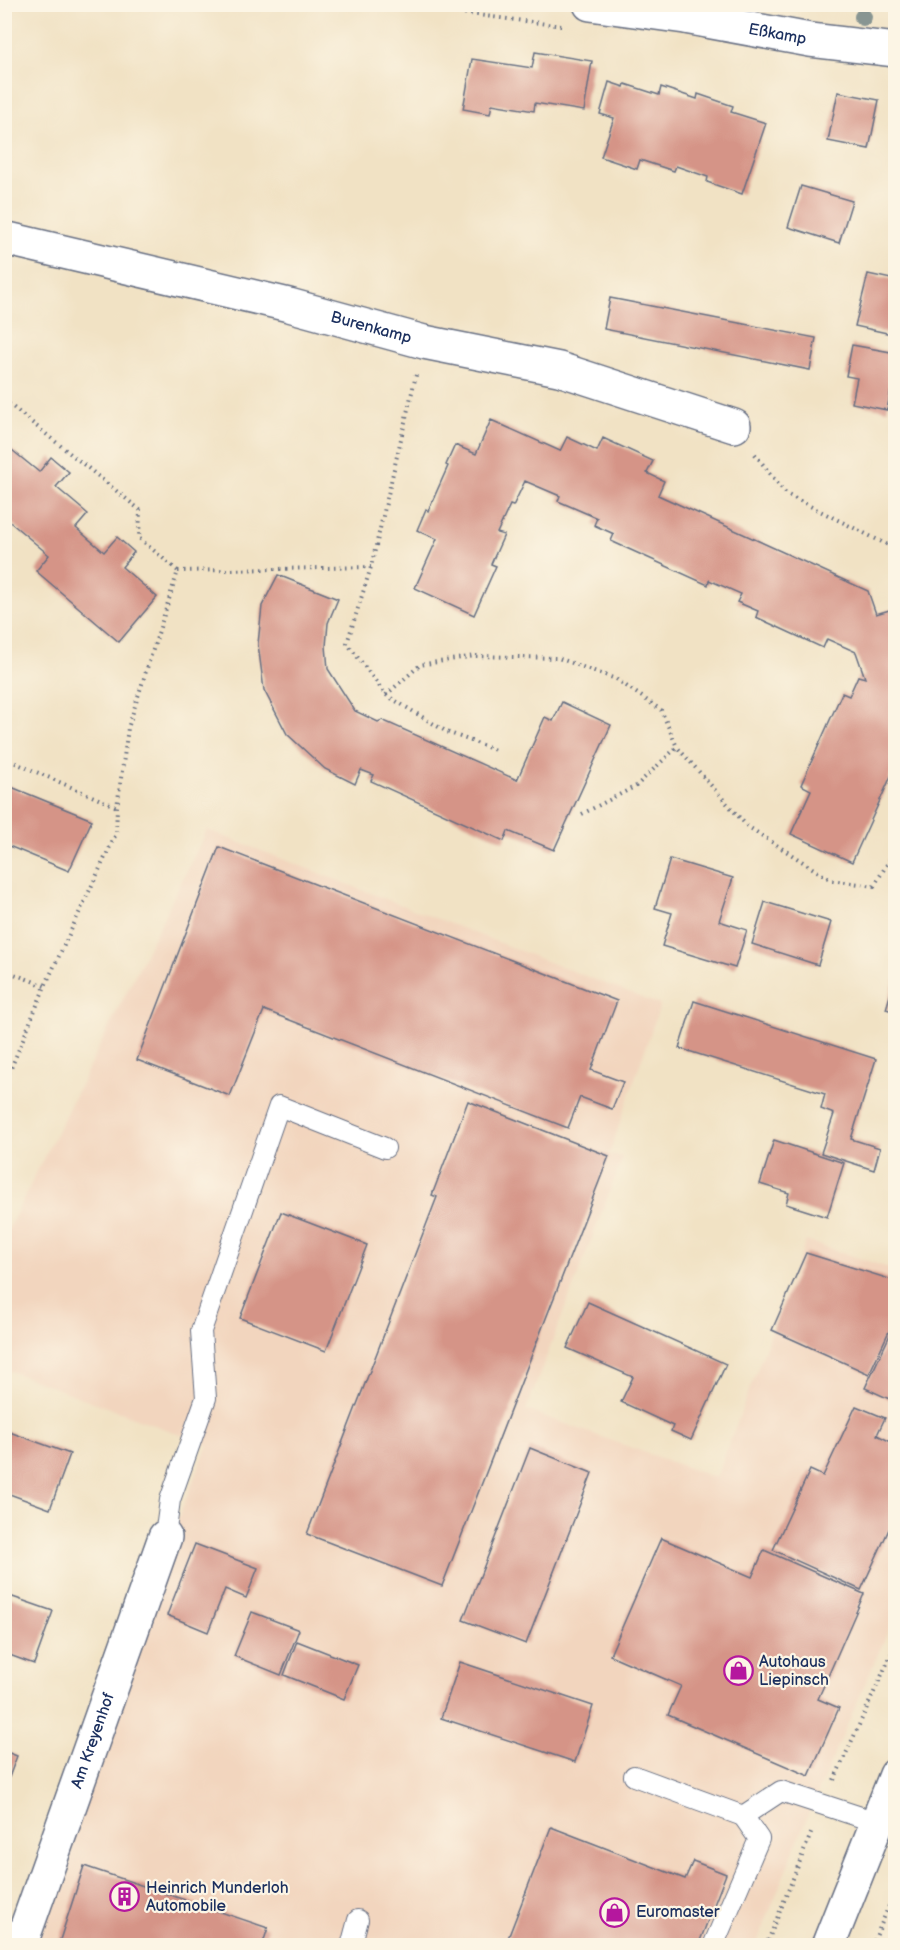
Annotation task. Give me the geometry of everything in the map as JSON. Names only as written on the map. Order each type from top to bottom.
[{"type":"street","name":"Eßkamp","points":[[590,4],[685,16],[810,40],[896,50]]},
{"type":"street","name":"Burenkamp","points":[[4,238],[289,305],[424,342],[559,369],[734,426]]},
{"type":"street","name":"Am Kreyenhof","points":[[20,1946],[165,1538]]},
{"type":"street","points":[[828,1946],[896,1775]]},
{"type":"lane","points":[[165,1538],[170,1500],[206,1398],[201,1331],[279,1106],[385,1148]]},
{"type":"lane","points":[[634,1776],[743,1816],[759,1839],[713,1946]]},
{"type":"lane","points":[[743,1816],[781,1791],[876,1822]]},
{"type":"lane","points":[[351,1946],[358,1920]]},
{"type":"path","points":[[882,4],[896,6]]},
{"type":"path","points":[[424,342],[371,567],[347,643],[386,694],[447,732],[495,750]]},
{"type":"path","points":[[4,400],[140,510],[140,538],[178,571],[371,567]]},
{"type":"path","points":[[734,426],[786,494],[896,549]]},
{"type":"path","points":[[4,1085],[45,986],[116,834],[117,807],[128,728],[178,571]]},
{"type":"path","points":[[386,694],[420,665],[474,656],[558,658],[616,679],[661,710],[677,747],[747,826],[831,880],[874,886],[896,849]]},
{"type":"path","points":[[582,814],[636,786],[677,747]]},
{"type":"path","points":[[4,758],[117,807]]},
{"type":"path","points":[[4,970],[45,986]]},
{"type":"path","points":[[872,1946],[896,1889]]},
{"type":"shaded area","points":[[207,830],[660,1005],[609,1155],[623,1157],[526,1410],[716,1478],[806,1241],[895,1270],[895,1615],[808,1815],[756,1945],[23,1945],[135,1623],[208,1445],[5,1369],[4,1238]]},
{"type":"building","points":[[535,52],[592,61],[584,111],[535,103],[534,111],[492,104],[490,114],[463,109],[472,59],[532,68]]},
{"type":"building","points":[[609,82],[624,87],[625,84],[659,95],[661,87],[697,99],[698,94],[733,106],[731,112],[766,123],[742,194],[707,182],[708,177],[676,166],[674,171],[640,160],[637,169],[601,157],[614,118],[600,114]]},
{"type":"building","points":[[838,92],[879,100],[869,149],[828,141]]},
{"type":"building","points":[[801,186],[852,201],[839,243],[788,227]]},
{"type":"building","points":[[868,274],[896,280],[896,335],[855,326]]},
{"type":"building","points":[[610,298],[816,338],[810,370],[604,329]]},
{"type":"building","points":[[852,345],[896,353],[887,410],[852,403],[857,378],[846,376]]},
{"type":"building","points":[[491,420],[560,451],[567,437],[597,451],[603,438],[653,461],[647,473],[664,481],[658,495],[868,591],[876,614],[896,608],[896,765],[852,862],[791,834],[811,790],[801,785],[842,693],[849,696],[858,676],[865,678],[856,652],[827,639],[823,648],[756,617],[758,611],[737,602],[741,594],[709,580],[708,585],[611,541],[614,534],[594,525],[597,518],[558,501],[560,496],[525,481],[513,506],[510,505],[497,533],[504,535],[491,564],[496,566],[474,615],[415,588],[437,539],[417,530],[426,509],[428,511],[455,445],[476,454]]},
{"type":"building","points":[[7,446],[39,472],[51,457],[69,472],[56,487],[88,514],[76,528],[104,552],[117,537],[134,552],[122,567],[157,597],[119,642],[36,571],[49,555],[4,517],[4,449]]},
{"type":"building","points":[[278,575],[338,599],[328,623],[326,646],[328,669],[355,711],[378,722],[382,720],[517,780],[545,717],[553,721],[562,702],[611,725],[554,850],[508,831],[504,841],[371,781],[374,775],[361,770],[355,784],[325,769],[287,734],[264,690],[258,644],[262,606]]},
{"type":"building","points":[[4,784],[92,820],[69,871],[4,844]]},
{"type":"building","points":[[219,847],[617,1001],[591,1070],[623,1082],[612,1109],[580,1097],[568,1128],[264,1010],[230,1096],[137,1060]]},
{"type":"building","points":[[670,859],[733,878],[719,921],[747,930],[735,968],[662,946],[672,913],[655,908]]},
{"type":"building","points":[[765,902],[831,922],[818,965],[752,944]]},
{"type":"building","points":[[896,979],[896,1012],[886,1009]]},
{"type":"building","points":[[694,1001],[876,1059],[851,1139],[880,1148],[874,1170],[821,1153],[834,1114],[821,1109],[825,1094],[679,1048]]},
{"type":"building","points":[[468,1101],[609,1156],[442,1586],[307,1534],[437,1197],[432,1195]]},
{"type":"building","points":[[774,1140],[844,1163],[827,1217],[786,1204],[789,1193],[760,1184]]},
{"type":"building","points":[[281,1212],[367,1245],[326,1351],[240,1318]]},
{"type":"building","points":[[806,1253],[896,1281],[896,1316],[869,1374],[772,1330]]},
{"type":"building","points":[[588,1302],[726,1364],[691,1440],[671,1431],[673,1426],[621,1402],[633,1377],[567,1348]]},
{"type":"building","points":[[896,1322],[896,1402],[865,1388]]},
{"type":"building","points":[[856,1406],[885,1418],[877,1435],[893,1443],[896,1438],[896,1514],[861,1590],[773,1550],[810,1470],[823,1476]]},
{"type":"building","points":[[4,1430],[70,1454],[50,1509],[4,1492]]},
{"type":"building","points":[[530,1448],[592,1473],[526,1644],[463,1620]]},
{"type":"building","name":"Autohaus Liepinsch","points":[[661,1538],[752,1577],[764,1550],[864,1594],[818,1699],[839,1708],[809,1776],[668,1715],[681,1686],[610,1655]]},
{"type":"building","points":[[195,1544],[258,1568],[246,1598],[225,1589],[208,1632],[167,1615]]},
{"type":"building","points":[[4,1594],[53,1611],[34,1664],[4,1653]]},
{"type":"building","points":[[252,1612],[299,1630],[281,1675],[234,1656]]},
{"type":"building","points":[[297,1641],[358,1665],[344,1699],[284,1675]]},
{"type":"building","points":[[460,1662],[593,1706],[575,1762],[441,1718]]},
{"type":"building","points":[[4,1751],[17,1756],[5,1788],[4,1788]]},
{"type":"building","name":"Euromaster","points":[[551,1827],[685,1879],[693,1861],[726,1874],[698,1946],[505,1946]]},
{"type":"building","name":"Heinrich Munderloh Automobile","points":[[84,1866],[268,1928],[262,1946],[58,1946]]},
{"type":"place","name":"Autohaus Liepinsch","points":[[738,1671]]},
{"type":"place","name":"Heinrich Munderloh Automobile","points":[[125,1897]]},
{"type":"place","name":"Euromaster","points":[[615,1912]]}]
